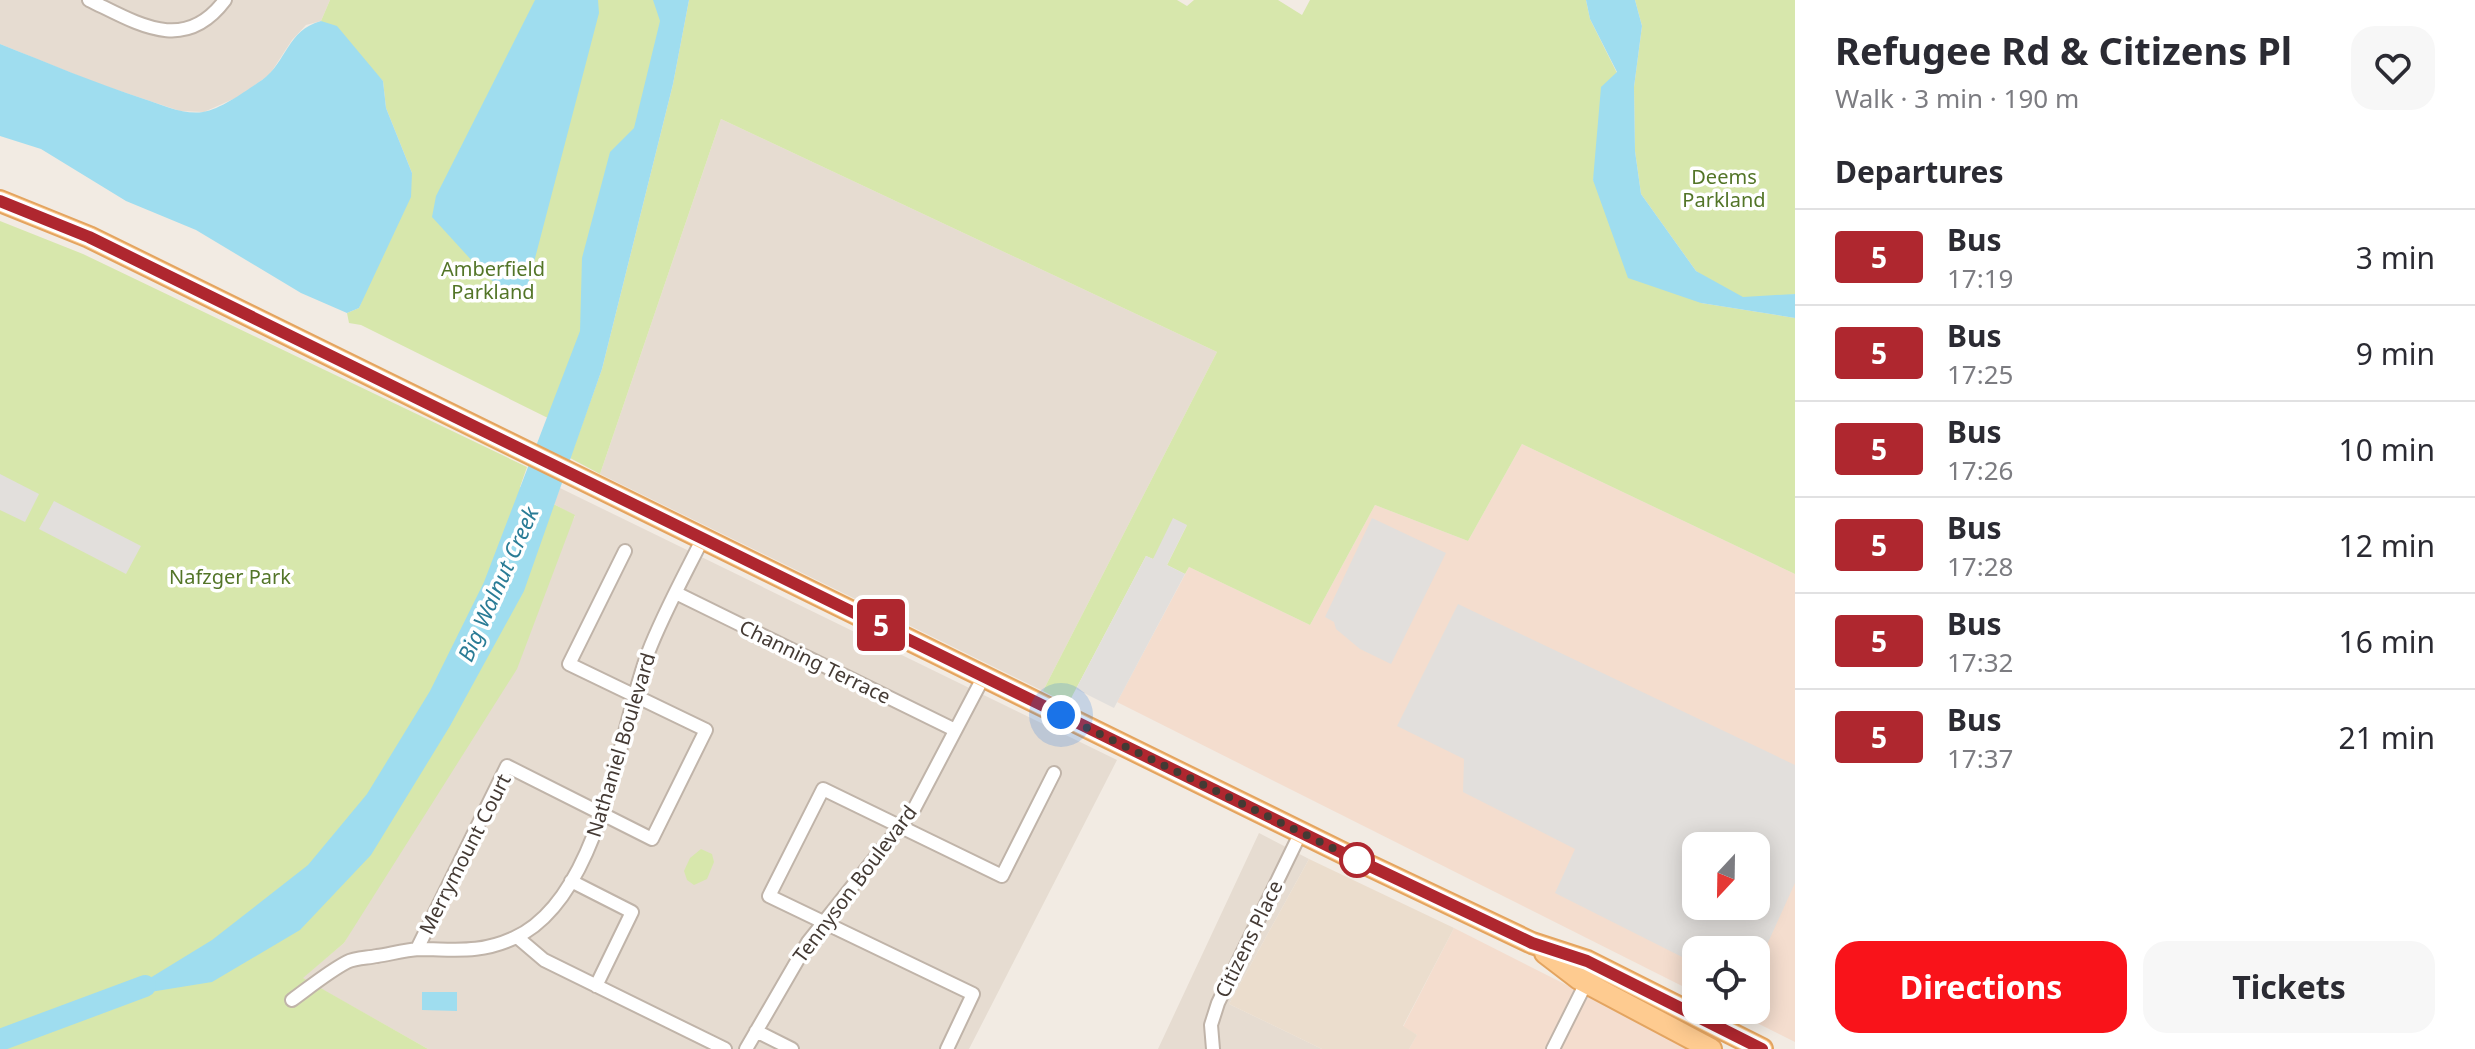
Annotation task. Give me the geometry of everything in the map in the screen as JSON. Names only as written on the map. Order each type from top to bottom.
[{"type":"main road","points":[[0,201],[89,237],[1532,943],[1590,974],[1711,1049]]},
{"type":"main road","points":[[1590,974],[1762,1049]]},
{"type":"street","points":[[89,0],[139,24],[165,31],[186,29],[211,15],[225,0]]},
{"type":"street","name":"Nathaniel Boulevard","points":[[292,1000],[349,961],[417,949],[447,952],[483,950],[517,937],[545,915],[571,881],[603,814],[648,654],[703,538]]},
{"type":"street","points":[[603,814],[652,839],[706,730],[569,664],[625,551]]},
{"type":"street","name":"Channing Terrace","points":[[676,593],[955,730]]},
{"type":"street","name":"Tennyson Boulevard","points":[[746,1049],[808,942],[902,827],[984,676]]},
{"type":"street","name":"Merrymount Court","points":[[417,949],[507,766],[603,814]]},
{"type":"street","points":[[947,1049],[973,994],[769,896],[823,789],[1002,876],[1054,773]]},
{"type":"street","name":"Citizens Place","points":[[1213,1049],[1211,1025],[1218,1003],[1301,832]]},
{"type":"street","points":[[571,881],[632,912],[596,986]]},
{"type":"street","points":[[517,937],[544,960],[725,1049]]},
{"type":"street","points":[[1553,1049],[1590,974]]},
{"type":"street","points":[[756,1031],[784,1047]]},
{"type":"shaded area","points":[[0,0],[330,0],[321,21],[306,25],[292,40],[270,74],[240,96],[204,112],[180,111],[96,83],[0,44]]},
{"type":"shaded area","points":[[721,119],[1217,352],[1043,691],[600,474]]},
{"type":"shaded area","points":[[1522,444],[1795,574],[1795,1042],[1759,1024],[1770,1024],[1770,936],[1682,936],[1682,986],[1117,702],[1189,567],[1310,625],[1375,505],[1468,541]]},
{"type":"shaded area","points":[[0,474],[39,494],[25,522],[0,510]]},
{"type":"shaded area","points":[[560,488],[1117,760],[969,1049],[428,1049],[302,978],[344,943],[575,516],[554,504]]},
{"type":"shaded area","points":[[54,501],[141,546],[126,574],[39,529]]},
{"type":"shaded area","points":[[1173,518],[1187,525],[1167,565],[1185,574],[1114,708],[1076,689],[1146,556],[1153,559]]},
{"type":"shaded area","points":[[1372,518],[1446,553],[1391,664],[1360,649],[1325,617]]},
{"type":"shaded area","points":[[1458,604],[1795,765],[1795,883],[1770,938],[1682,936],[1682,957],[1555,893],[1575,849],[1463,792],[1464,759],[1397,726]]},
{"type":"shaded area","points":[[1259,833],[1309,859],[1229,1004],[1322,1049],[1158,1049]]},
{"type":"shaded area","points":[[1309,859],[1454,928],[1403,1026],[1417,1035],[1409,1049],[1322,1049],[1229,1004]]},
{"type":"shaded area","points":[[1454,928],[1694,1049],[1409,1049],[1417,1035],[1403,1027]]},
{"type":"green space","name":"Amberfield Parkland","points":[[330,0],[670,0],[558,423],[361,325],[349,323],[347,313],[359,308],[412,173],[386,108],[383,81],[321,21]]},
{"type":"green space","points":[[689,0],[1177,0],[1187,6],[1194,0],[1278,0],[1302,15],[1310,0],[1586,0],[1590,19],[1617,73],[1593,180],[1701,303],[1795,318],[1795,574],[1522,444],[1468,541],[1375,505],[1310,625],[1189,567],[1185,574],[1167,565],[1187,525],[1153,559],[1146,556],[1068,704],[1043,691],[1217,352],[721,119],[600,474],[570,458],[602,369],[673,84]]},
{"type":"green space","name":"Deems Parkland","points":[[1635,0],[1795,0],[1795,294],[1742,303],[1696,271],[1641,194],[1635,151],[1634,87],[1642,26]]},
{"type":"green space","name":"Nafzger Park","points":[[0,221],[83,254],[527,467],[520,487],[575,515],[517,669],[344,943],[303,978],[428,1049],[0,1049]]},
{"type":"green space","points":[[701,849],[712,854],[714,862],[707,879],[694,885],[687,880],[684,871],[690,858]]},
{"type":"water","points":[[535,0],[598,0],[599,13],[527,289],[505,291],[485,275],[432,217],[436,196]]},
{"type":"water","points":[[653,0],[689,0],[673,84],[602,369],[524,591],[450,726],[371,855],[300,930],[212,982],[119,997],[212,940],[308,865],[367,794],[430,691],[484,582],[580,331],[582,258],[610,152],[634,128],[660,21]]},
{"type":"water","points":[[1586,0],[1635,0],[1642,26],[1634,87],[1635,151],[1641,194],[1696,271],[1743,297],[1795,294],[1795,318],[1701,303],[1628,278],[1593,180],[1601,87],[1617,72],[1590,19]]},
{"type":"water","points":[[321,21],[337,26],[383,81],[386,108],[412,173],[411,197],[359,308],[347,313],[301,293],[196,230],[126,201],[41,149],[0,136],[0,44],[126,93],[173,109],[196,113],[234,99],[262,80],[301,31]]},
{"type":"water","points":[[422,992],[457,992],[457,1011],[422,1010]]},
{"type":"waterway","name":"Big Walnut Creek","points":[[0,1040],[145,986]]},
{"type":"bus line","name":"5","points":[[0,201],[89,237],[1351,857],[1532,943],[1587,961],[1762,1049]]},
{"type":"route","points":[[1061,715],[1357,860]]}]
